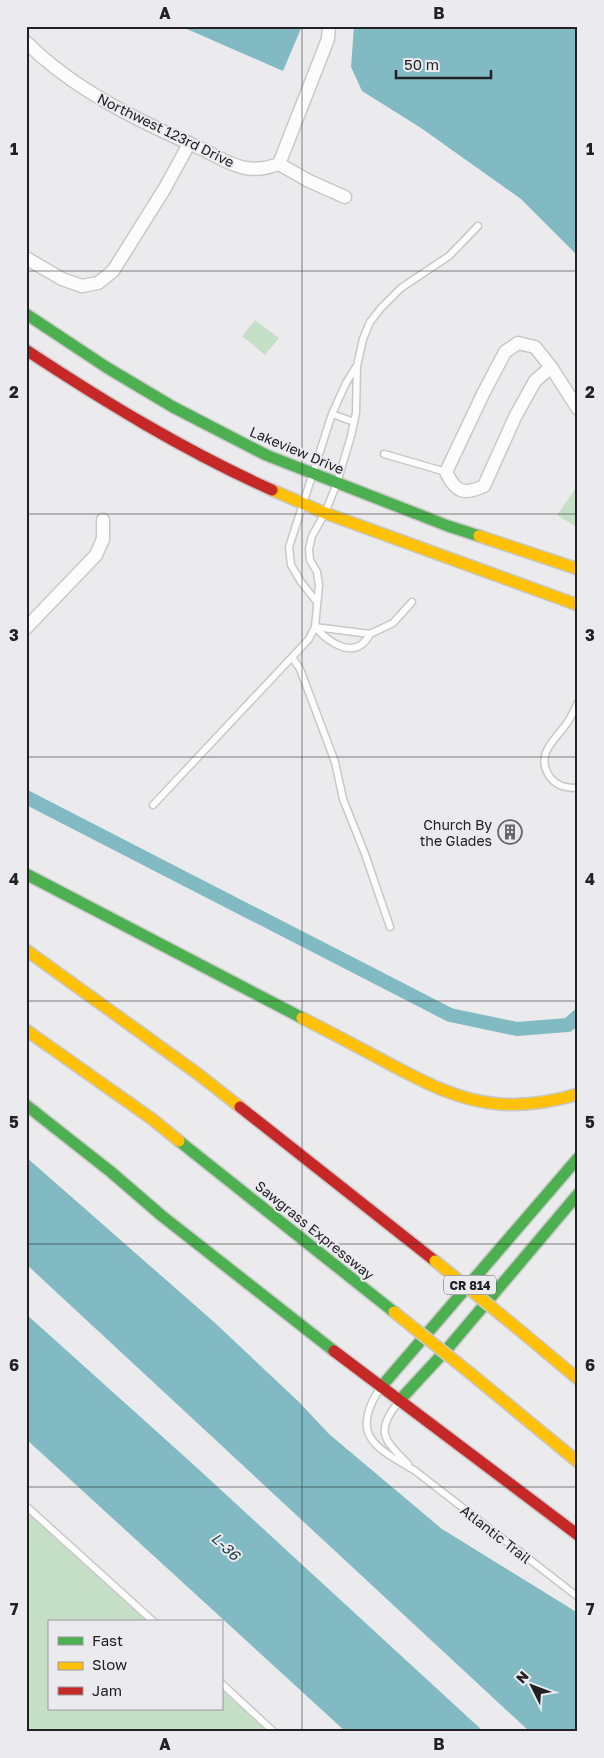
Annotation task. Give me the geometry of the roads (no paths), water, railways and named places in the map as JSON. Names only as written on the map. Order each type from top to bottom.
[{"type":"main road","name":"Lakeview Drive","points":[[26,314],[106,367],[173,407],[266,455],[448,526],[578,569]]},
{"type":"main road","points":[[26,350],[88,391],[174,442],[250,480],[325,513],[578,605]]},
{"type":"main road","points":[[26,874],[421,1080],[454,1095],[489,1103],[524,1105],[559,1100],[578,1094]]},
{"type":"main road","points":[[26,950],[198,1074],[397,1230],[578,1379]]},
{"type":"main road","name":"Sawgrass Expressway","points":[[26,1030],[152,1119],[470,1373],[578,1462]]},
{"type":"main road","points":[[26,1105],[111,1172],[162,1216],[380,1387],[578,1535]]},
{"type":"main road","name":"CR 814","points":[[380,1387],[450,1309],[578,1158]]},
{"type":"main road","name":"CR 814","points":[[399,1401],[448,1348],[578,1194]]},
{"type":"street","points":[[330,26],[328,39],[279,164],[345,198]]},
{"type":"street","name":"Northwest 123rd Drive","points":[[26,42],[73,82],[113,106],[189,144],[244,168],[262,170],[279,164]]},
{"type":"street","points":[[26,258],[62,279],[82,286],[98,283],[113,271],[165,188],[189,144]]},
{"type":"street","points":[[551,367],[535,382],[515,417],[484,486],[471,492],[461,490],[452,484],[446,472],[505,352],[518,343],[535,348],[551,367],[578,409]]},
{"type":"street","points":[[26,628],[96,555],[102,539],[103,520]]},
{"type":"lane","points":[[153,805],[309,639],[315,627],[319,585],[317,572],[310,560],[309,549],[312,536],[325,513],[338,483],[354,422],[356,413],[357,366],[363,339],[370,322],[401,288],[449,256],[478,226]]},
{"type":"lane","points":[[317,602],[291,565],[289,547],[332,414],[346,383],[357,366]]},
{"type":"lane","points":[[332,414],[354,422]]},
{"type":"lane","points":[[384,454],[446,472]]},
{"type":"lane","points":[[315,627],[370,634],[393,623],[412,602]]},
{"type":"lane","points":[[315,627],[331,642],[341,647],[352,648],[362,644],[367,641],[370,634]]},
{"type":"lane","points":[[292,657],[300,669],[335,762],[343,800],[365,854],[390,928]]},
{"type":"lane","points":[[578,702],[568,722],[549,745],[544,756],[545,768],[552,780],[563,788],[578,788]]},
{"type":"lane","name":"Atlantic Trail","points":[[380,1387],[370,1404],[366,1421],[367,1432],[378,1448],[414,1470],[578,1597]]},
{"type":"lane","name":"Atlantic Trail","points":[[399,1401],[385,1423],[386,1438],[391,1447],[414,1470]]},
{"type":"lane","points":[[26,1506],[152,1620]]},
{"type":"lane","points":[[222,1684],[274,1732]]},
{"type":"water","points":[[180,26],[302,26],[283,71]]},
{"type":"water","points":[[354,26],[578,26],[578,256],[521,199],[421,128],[362,91],[351,67]]},
{"type":"water","points":[[26,1157],[214,1322],[299,1402],[329,1434],[442,1529],[578,1613],[578,1732],[530,1732],[26,1264]]},
{"type":"water","name":"L-36","points":[[26,1314],[195,1466],[484,1732],[346,1732],[26,1439]]},
{"type":"waterway","points":[[26,797],[450,1015],[517,1029],[568,1025],[578,1016]]},
{"type":"place","name":"Church By the Glades","points":[[510,832]]}]
